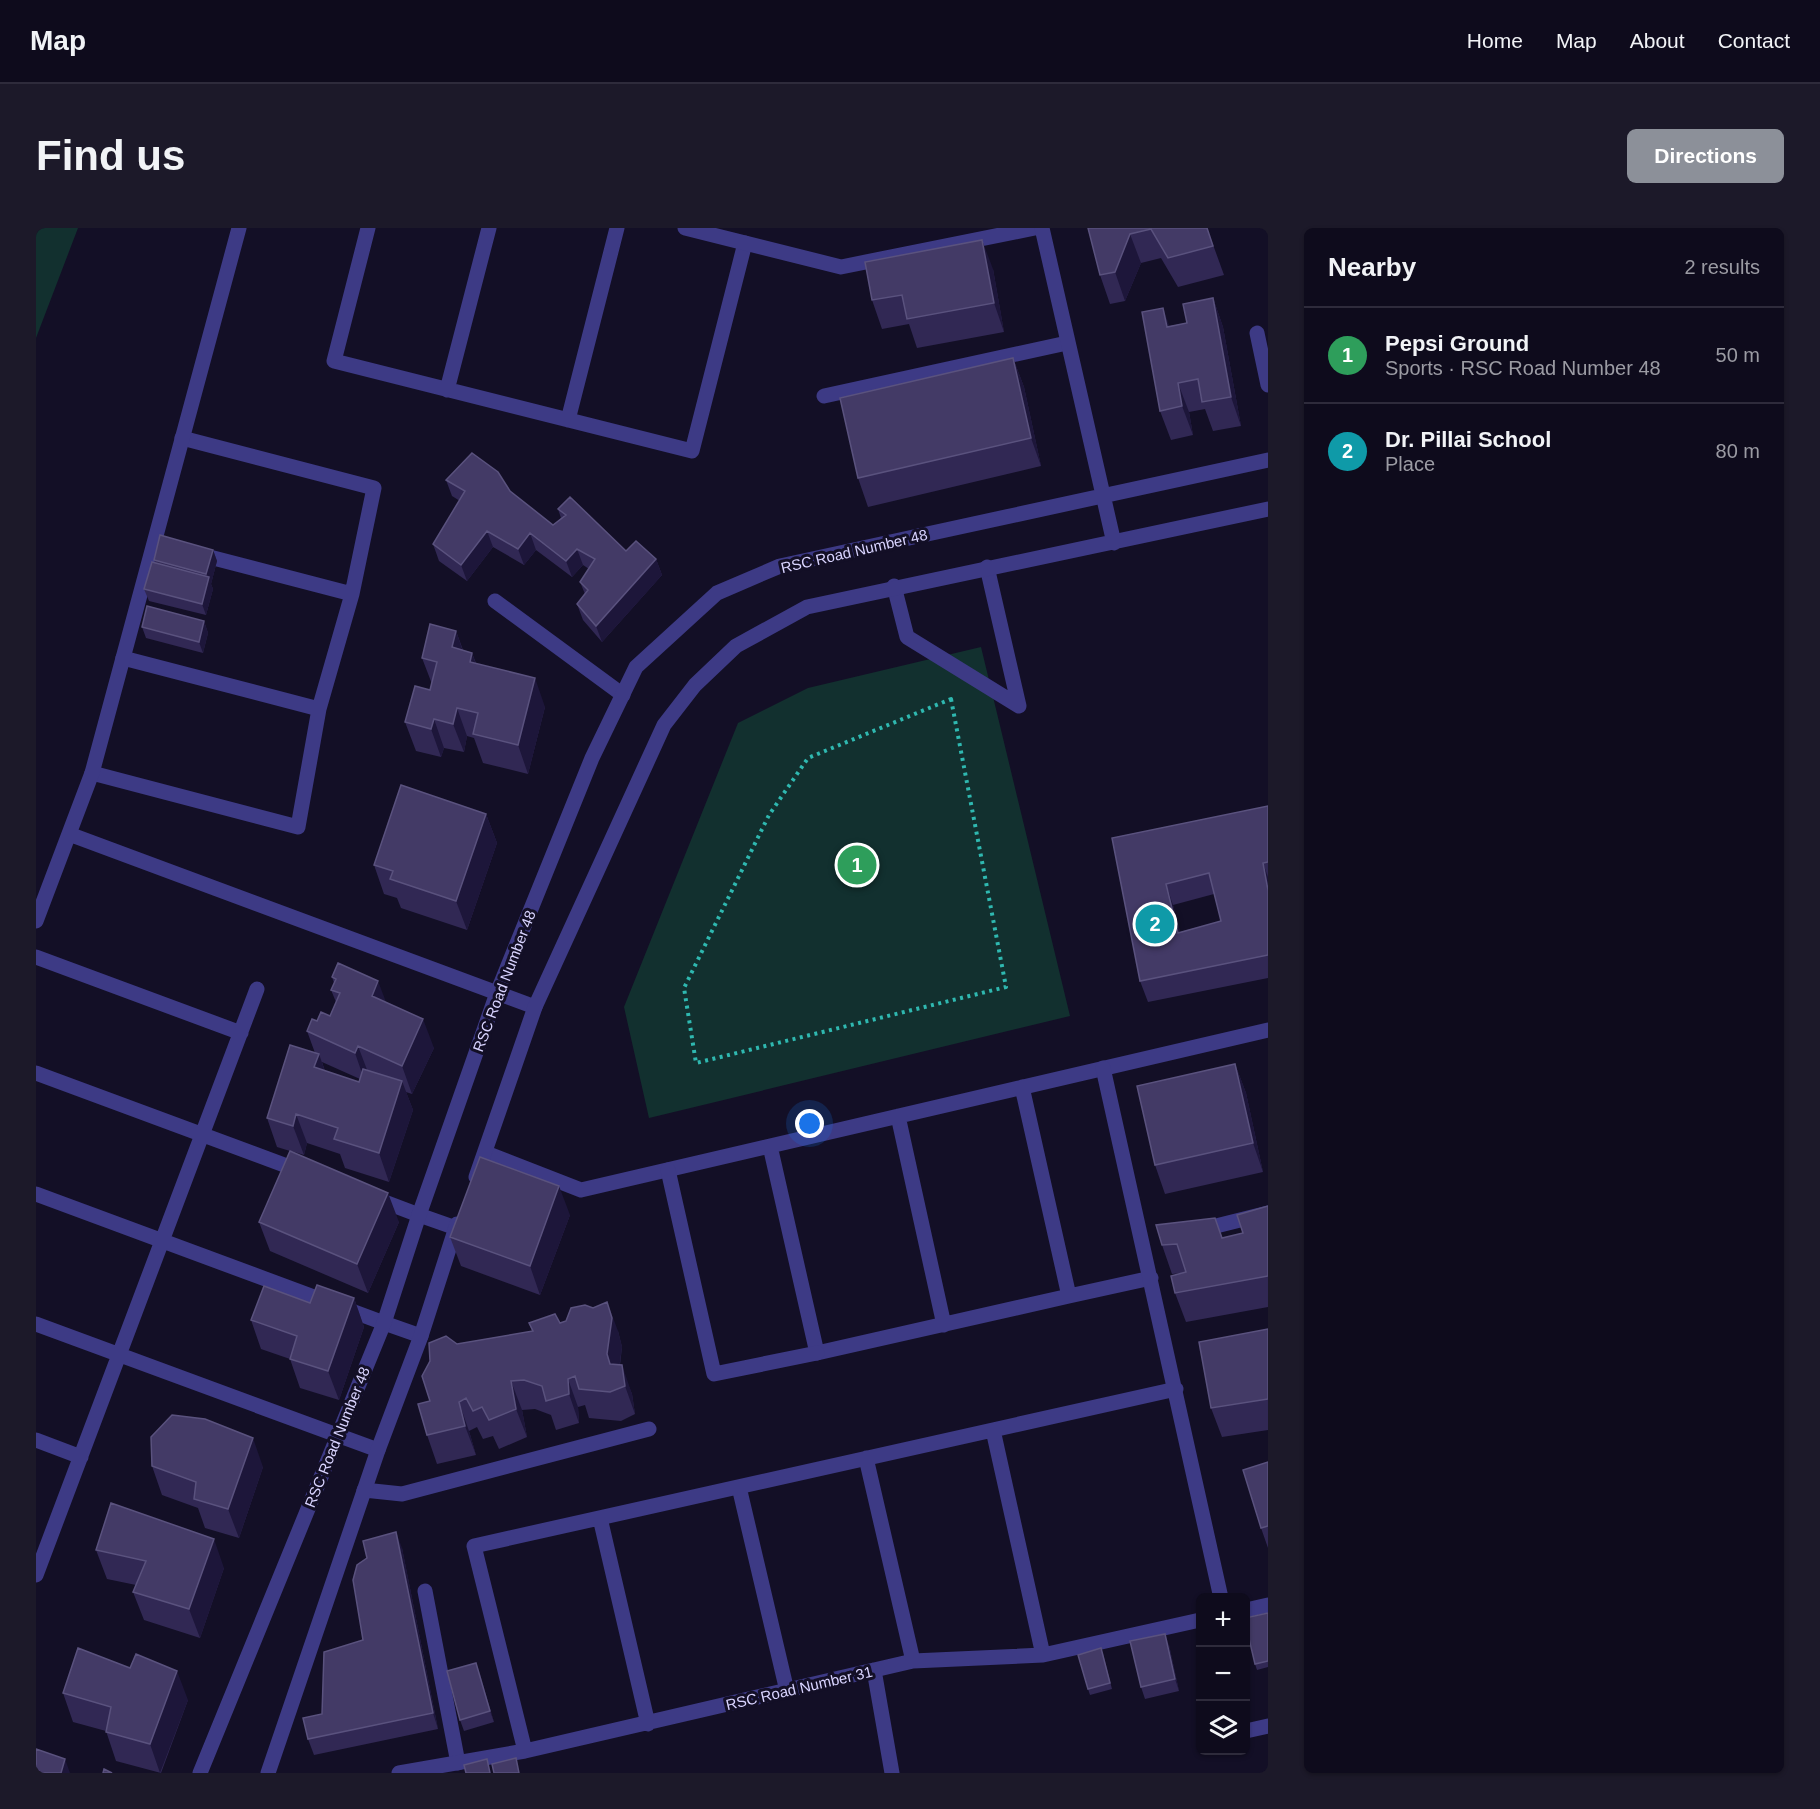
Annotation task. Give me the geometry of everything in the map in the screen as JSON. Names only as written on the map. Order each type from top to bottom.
[{"type":"street","points":[[36,921],[92,773],[123,658],[160,544],[182,438],[239,228]]},
{"type":"street","points":[[368,228],[334,361],[692,451],[745,243]]},
{"type":"street","points":[[447,390],[489,228]]},
{"type":"street","points":[[568,420],[617,228]]},
{"type":"street","points":[[685,228],[841,267],[1035,228]]},
{"type":"street","points":[[1042,228],[1114,543]]},
{"type":"street","points":[[1257,333],[1268,384]]},
{"type":"street","points":[[824,396],[1067,343]]},
{"type":"street","points":[[92,773],[298,827],[319,709],[352,594],[374,488],[182,438]]},
{"type":"street","name":"RSC Road Number 48","points":[[200,1773],[384,1323],[419,1215],[497,993],[592,758],[636,667],[717,593],[770,571],[1268,460]]},
{"type":"street","points":[[268,1773],[364,1490],[421,1336],[456,1228],[486,1154],[535,1007],[664,725],[695,685],[736,646],[807,607],[894,586],[1114,543],[1268,509]]},
{"type":"street","points":[[187,551],[352,594]]},
{"type":"street","points":[[894,586],[907,637],[1019,706],[987,567]]},
{"type":"street","points":[[495,601],[623,695]]},
{"type":"street","points":[[123,658],[319,709]]},
{"type":"street","points":[[69,834],[535,1007]]},
{"type":"street","points":[[36,957],[241,1033]]},
{"type":"street","points":[[36,1575],[39,1556],[81,1457],[257,989]]},
{"type":"street","points":[[486,1154],[581,1190],[1268,1030]]},
{"type":"street","points":[[1103,1068],[1220,1593]]},
{"type":"street","points":[[36,1073],[314,1176]]},
{"type":"street","points":[[1022,1087],[1069,1296]]},
{"type":"street","points":[[898,1116],[944,1325]]},
{"type":"street","points":[[770,1146],[818,1353]]},
{"type":"street","points":[[668,1170],[714,1374],[818,1353],[1151,1278]]},
{"type":"street","points":[[359,1192],[456,1228]]},
{"type":"street","points":[[36,1194],[421,1336]]},
{"type":"street","points":[[1182,1234],[1268,1213]]},
{"type":"street","points":[[36,1323],[378,1450]]},
{"type":"street","points":[[525,1751],[474,1546],[1176,1389]]},
{"type":"street","points":[[364,1490],[402,1494],[649,1429]]},
{"type":"street","points":[[993,1430],[1043,1655]]},
{"type":"street","points":[[36,1440],[81,1457]]},
{"type":"street","points":[[866,1458],[913,1661]]},
{"type":"street","points":[[740,1487],[787,1690]]},
{"type":"street","points":[[600,1518],[648,1724]]},
{"type":"street","points":[[425,1591],[458,1763]]},
{"type":"street","points":[[1250,1609],[1268,1605]]},
{"type":"street","name":"RSC Road Number 31","points":[[399,1773],[525,1751],[913,1661],[1043,1655],[1196,1621]]},
{"type":"street","points":[[874,1670],[892,1773]]},
{"type":"street","points":[[1250,1730],[1268,1726]]},
{"type":"path","points":[[951,699],[1006,987],[696,1063],[684,988],[769,815],[808,758],[951,699]]},
{"type":"green space","points":[[36,228],[78,228],[36,338]]},
{"type":"green space","points":[[981,647],[1070,1016],[649,1118],[624,1007],[738,723],[808,688]]},
{"type":"building","points":[[1088,228],[1207,228],[1213,246],[1168,258],[1151,229],[1130,234],[1115,272],[1100,275]]},
{"type":"building","points":[[982,240],[994,303],[907,319],[902,295],[872,300],[865,262]]},
{"type":"building","points":[[1213,298],[1231,397],[1202,402],[1198,379],[1178,383],[1182,406],[1160,411],[1142,312],[1163,308],[1167,327],[1187,323],[1183,304]]},
{"type":"building","points":[[1013,358],[1031,438],[858,478],[840,398]]},
{"type":"building","points":[[472,453],[498,472],[510,491],[553,525],[566,515],[558,509],[570,497],[626,551],[636,541],[656,559],[596,626],[577,604],[588,590],[580,582],[595,559],[577,549],[566,561],[530,533],[518,549],[487,531],[461,565],[433,544],[465,491],[446,480]]},
{"type":"building","points":[[160,535],[213,550],[206,574],[154,560]]},
{"type":"building","points":[[152,562],[209,577],[202,604],[144,589]]},
{"type":"building","points":[[147,606],[204,621],[199,642],[142,627]]},
{"type":"building","points":[[430,624],[456,631],[452,647],[472,653],[470,662],[535,678],[518,745],[473,734],[478,713],[457,708],[453,724],[434,719],[431,729],[405,722],[415,686],[430,690],[437,662],[422,658]]},
{"type":"building","points":[[401,785],[486,814],[456,901],[390,879],[393,871],[374,865]]},
{"type":"building","points":[[1268,806],[1268,862],[1263,863],[1268,890],[1268,955],[1140,981],[1112,838]],"holes":[[[1209,873],[1221,921],[1178,933],[1166,884]]]},
{"type":"building","points":[[338,963],[378,981],[372,996],[423,1019],[402,1066],[358,1046],[355,1053],[307,1031],[312,1019],[317,1021],[321,1012],[330,1016],[340,993],[331,990],[336,979],[332,977]]},
{"type":"building","points":[[290,1045],[319,1054],[314,1067],[359,1082],[363,1069],[402,1081],[379,1153],[334,1139],[338,1128],[296,1114],[293,1126],[267,1118]]},
{"type":"building","points":[[1235,1064],[1253,1143],[1155,1165],[1137,1086]]},
{"type":"building","points":[[290,1151],[388,1193],[357,1264],[259,1222]]},
{"type":"building","points":[[480,1157],[559,1186],[530,1266],[450,1237]]},
{"type":"building","points":[[1268,1206],[1268,1276],[1175,1293],[1171,1276],[1186,1272],[1177,1244],[1162,1245],[1156,1225],[1215,1218],[1222,1238],[1243,1233],[1237,1215]]},
{"type":"building","points":[[317,1285],[354,1298],[328,1371],[290,1359],[297,1336],[251,1320],[264,1286],[310,1303]]},
{"type":"building","points":[[607,1302],[612,1318],[607,1354],[610,1364],[622,1365],[625,1386],[610,1392],[579,1389],[575,1376],[568,1379],[569,1394],[546,1401],[542,1386],[524,1380],[511,1381],[516,1409],[489,1420],[482,1407],[473,1411],[466,1398],[459,1402],[465,1426],[427,1435],[418,1404],[430,1401],[422,1376],[430,1361],[429,1343],[446,1336],[457,1344],[533,1331],[529,1323],[555,1314],[560,1323],[566,1321],[571,1308],[585,1305],[593,1308]]},
{"type":"building","points":[[1268,1329],[1268,1399],[1211,1408],[1199,1342]]},
{"type":"building","points":[[172,1415],[205,1419],[253,1438],[228,1509],[194,1499],[196,1482],[152,1466],[151,1437]]},
{"type":"building","points":[[1268,1462],[1268,1526],[1261,1528],[1243,1470]]},
{"type":"building","points":[[111,1503],[214,1539],[189,1609],[133,1592],[146,1561],[96,1550]]},
{"type":"building","points":[[396,1532],[433,1713],[308,1739],[303,1718],[322,1714],[324,1652],[363,1640],[353,1580],[357,1565],[367,1558],[363,1541]]},
{"type":"building","points":[[1268,1613],[1268,1661],[1255,1664],[1250,1643],[1250,1617]]},
{"type":"building","points":[[1165,1634],[1175,1679],[1141,1687],[1130,1641]]},
{"type":"building","points":[[78,1648],[130,1668],[136,1654],[177,1671],[150,1744],[106,1732],[111,1707],[63,1693]]},
{"type":"building","points":[[1101,1648],[1110,1683],[1088,1689],[1078,1655]]},
{"type":"building","points":[[476,1663],[490,1711],[460,1720],[447,1671]]},
{"type":"building","points":[[36,1749],[65,1759],[61,1773],[36,1773]]},
{"type":"building","points":[[516,1758],[519,1773],[494,1773],[492,1764]]},
{"type":"building","points":[[487,1759],[490,1773],[466,1773],[464,1765]]},
{"type":"place","name":"Pepsi Ground","points":[[857,865]]},
{"type":"place","name":"Dr. Pillai School","points":[[1155,924]]}]
